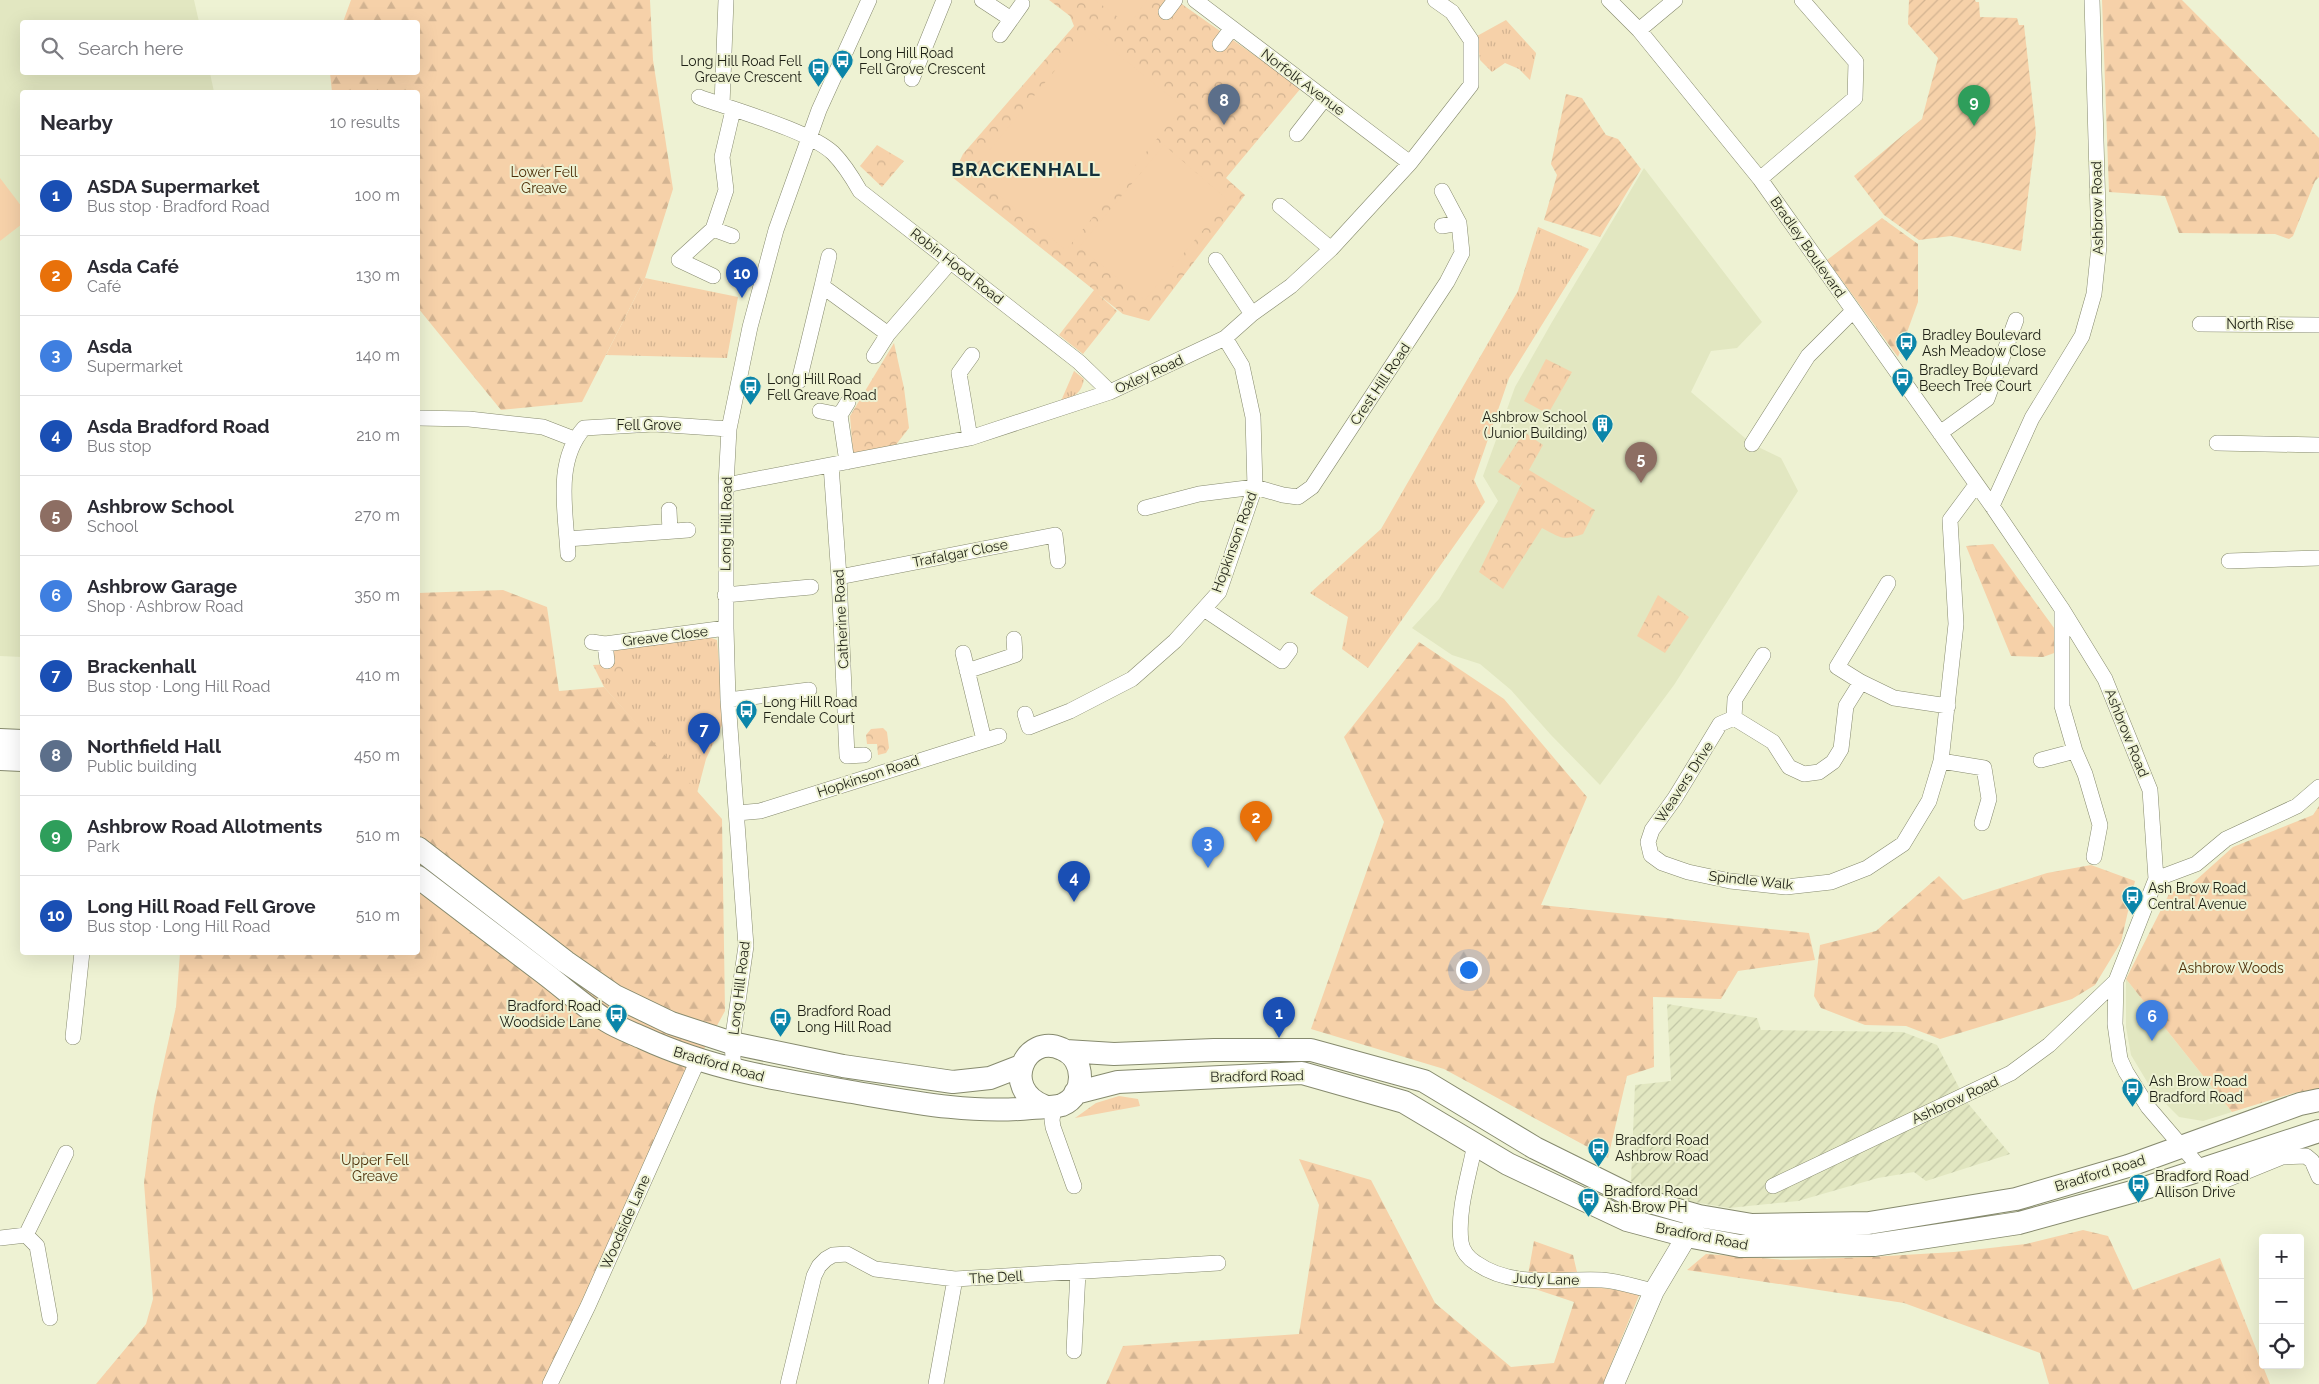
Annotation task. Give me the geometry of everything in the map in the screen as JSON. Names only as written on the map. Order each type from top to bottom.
[{"type":"main road","points":[[0,740],[20,741]]},
{"type":"main road","points":[[0,759],[20,760]]},
{"type":"main road","name":"Bradford Road","points":[[420,850],[566,962],[615,996],[670,1023],[732,1043],[843,1066],[953,1082],[990,1078],[1021,1066],[1027,1057],[1042,1047],[1050,1046],[1066,1051],[1122,1054],[1214,1050],[1311,1050],[1424,1081],[1535,1148],[1636,1198],[1699,1216],[1752,1225],[1869,1223],[2016,1199],[2128,1166],[2300,1104],[2319,1100]]},
{"type":"main road","name":"Bradford Road","points":[[420,879],[608,1022],[677,1054],[734,1071],[941,1107],[1009,1110],[1049,1107],[1070,1100],[1076,1093],[1118,1082],[1302,1073],[1404,1102],[1508,1164],[1627,1220],[1687,1236],[1740,1246],[1874,1245],[2019,1223],[2139,1190],[2317,1131]]},
{"type":"main road","points":[[1066,1051],[1078,1065],[1080,1084],[1076,1093]]},
{"type":"main road","points":[[1021,1066],[1020,1076],[1024,1091],[1034,1103],[1049,1107]]},
{"type":"main road","points":[[1627,1220],[1636,1198]]},
{"type":"street","points":[[713,276],[679,260],[713,229],[726,190],[722,157],[728,108],[726,0]]},
{"type":"street","name":"Long Hill Road","points":[[734,1071],[732,1043],[746,946],[728,700],[725,595],[726,485],[729,429],[750,326],[776,230],[809,137],[830,85],[869,0]]},
{"type":"street","points":[[912,79],[944,0]]},
{"type":"street","points":[[950,0],[956,0]]},
{"type":"street","points":[[982,0],[1011,19]]},
{"type":"street","name":"Norfolk Avenue","points":[[1195,0],[1410,164]]},
{"type":"street","name":"Oxley Road","points":[[726,485],[970,438],[1110,392],[1224,338],[1252,314],[1291,286],[1331,249],[1410,164],[1471,85],[1471,40],[1452,12],[1435,0]]},
{"type":"street","name":"Bradley Boulevard","points":[[1609,0],[1639,30],[1760,180],[1992,506]]},
{"type":"street","points":[[1639,30],[1674,0]]},
{"type":"street","points":[[1760,180],[1855,98],[1856,62],[1802,0]]},
{"type":"street","name":"Ashbrow Road","points":[[2092,0],[2099,246],[2094,294],[2082,336],[2032,418],[1992,506],[2062,609],[2105,679],[2150,790],[2156,880],[2116,981],[2115,1024],[2120,1059],[2126,1072],[2148,1107],[2183,1146],[2206,1167],[2218,1183],[2282,1157],[2306,1156]]},
{"type":"street","points":[[1000,35],[1022,4]]},
{"type":"street","points":[[1220,44],[1232,28]]},
{"type":"street","name":"Robin Hood Road","points":[[699,96],[809,137],[832,152],[848,170],[860,191],[1079,362],[1110,392]]},
{"type":"street","points":[[1300,123],[1325,98]]},
{"type":"street","name":"Crest Hill Road","points":[[1255,487],[1298,497],[1312,486],[1447,282],[1462,253],[1459,223],[1442,190]]},
{"type":"street","points":[[1280,206],[1331,249]]},
{"type":"street","points":[[1442,226],[1459,223]]},
{"type":"street","points":[[713,229],[732,236]]},
{"type":"street","points":[[799,381],[829,256]]},
{"type":"street","points":[[1216,260],[1252,314]]},
{"type":"street","points":[[874,356],[888,334],[951,261]]},
{"type":"street","points":[[822,286],[888,334]]},
{"type":"street","points":[[1752,444],[1808,356],[1853,311]]},
{"type":"street","points":[[1940,433],[1987,399],[2016,320]]},
{"type":"street","name":"North Rise","points":[[2200,324],[2319,325]]},
{"type":"street","name":"Hopkinson Road","points":[[1025,714],[1029,727],[1070,711],[1132,680],[1175,641],[1219,592],[1255,487],[1252,417],[1242,366],[1224,338]]},
{"type":"street","points":[[970,438],[960,373],[972,356]]},
{"type":"street","points":[[820,412],[844,409],[846,462]]},
{"type":"street","points":[[420,418],[469,419],[543,427],[574,439],[568,457],[565,479],[568,546],[688,530]]},
{"type":"street","name":"Fell Grove","points":[[574,439],[584,428],[591,427],[654,424],[729,429]]},
{"type":"street","points":[[2217,443],[2319,445]]},
{"type":"street","name":"Catherine Road","points":[[831,465],[839,577],[847,756],[864,755]]},
{"type":"street","name":"Spindle Walk","points":[[1651,855],[1662,863],[1688,872],[1730,881],[1786,887],[1831,882],[1867,868],[1903,844],[1929,801],[1941,761],[1956,624],[1950,520],[1976,485]]},
{"type":"street","points":[[1145,508],[1159,497],[1255,487]]},
{"type":"street","points":[[669,510],[670,531]]},
{"type":"street","name":"Trafalgar Close","points":[[839,577],[1055,535],[1058,561]]},
{"type":"street","points":[[2229,561],[2319,558]]},
{"type":"street","points":[[1888,584],[1837,667],[1861,682],[1894,698],[1948,706]]},
{"type":"street","points":[[725,595],[811,588]]},
{"type":"street","points":[[1204,609],[1283,661]]},
{"type":"street","points":[[2062,609],[2062,706],[2100,825],[2094,856]]},
{"type":"street","name":"Greave Close","points":[[607,661],[599,643],[726,628]]},
{"type":"street","points":[[963,653],[967,671],[1015,655],[1014,639]]},
{"type":"street","points":[[1763,655],[1735,699],[1734,718],[1773,742],[1789,767],[1804,774],[1819,772],[1833,762],[1841,749],[1846,706],[1861,682]]},
{"type":"street","name":"Hopkinson Road","points":[[737,814],[760,811],[992,738],[967,671]]},
{"type":"street","points":[[728,700],[794,700],[809,690]]},
{"type":"street","name":"Weavers Drive","points":[[1651,855],[1648,842],[1652,830],[1675,798],[1720,724],[1734,718]]},
{"type":"street","points":[[2041,760],[2075,751]]},
{"type":"street","points":[[1941,761],[1984,768],[1989,799],[1982,823]]},
{"type":"street","points":[[2156,880],[2196,864],[2226,839],[2297,806],[2319,787]]},
{"type":"street","points":[[73,1037],[82,955]]},
{"type":"street","name":"Ashbrow Road","points":[[1773,1186],[2011,1073],[2049,1045],[2116,981]]},
{"type":"street","name":"Woodside Lane","points":[[550,1384],[588,1306],[698,1060]]},
{"type":"street","points":[[1049,1107],[1053,1127],[1074,1186]]},
{"type":"street","points":[[2317,1131],[2309,1144],[2306,1156],[2312,1161],[2319,1177]]},
{"type":"street","name":"Judy Lane","points":[[1475,1144],[1462,1214],[1461,1243],[1464,1252],[1471,1260],[1501,1277],[1519,1280],[1604,1280],[1654,1291]]},
{"type":"street","points":[[26,1235],[66,1153]]},
{"type":"street","points":[[1614,1384],[1654,1291],[1699,1216]]},
{"type":"street","points":[[0,1238],[26,1235]]},
{"type":"street","points":[[26,1235],[37,1246],[50,1318]]},
{"type":"street","name":"The Dell","points":[[788,1384],[807,1302],[819,1266],[833,1255],[847,1254],[875,1269],[955,1279],[1218,1263]]},
{"type":"street","points":[[1074,1351],[1078,1272]]},
{"type":"street","points":[[936,1384],[955,1279]]},
{"type":"shaded area","points":[[0,0],[194,0],[199,20],[20,20],[20,75],[210,75],[214,90],[20,90],[20,657],[0,656]]},
{"type":"shaded area","points":[[1644,168],[1762,322],[1737,348],[1711,351],[1691,392],[1752,444],[1781,458],[1798,491],[1674,685],[1600,785],[1551,735],[1511,690],[1480,664],[1452,655],[1412,628],[1439,599],[1498,501],[1483,476],[1515,387]]},
{"type":"shaded area","points":[[2126,979],[2232,1112],[2203,1121],[2179,1117],[2152,1090],[2131,1055],[2126,1027]]},
{"type":"shaded area","points":[[1667,1004],[1757,1018],[1761,1030],[1903,1032],[1937,1045],[1966,1101],[2010,1154],[1926,1181],[1914,1172],[1878,1178],[1798,1201],[1729,1208],[1653,1195],[1631,1181],[1635,1085],[1671,1081]]},
{"type":"green space","name":"Lower Fell Greave","points":[[351,0],[650,0],[653,60],[673,189],[645,278],[582,402],[501,410],[420,310],[420,90],[332,90],[330,75],[420,75],[420,20],[344,20]]},
{"type":"green space","points":[[1049,0],[1176,0],[1301,88],[1226,178],[1245,195],[1149,321],[1123,314],[1099,295],[1117,311],[1083,354],[1059,335],[1094,290],[952,177],[963,154],[1074,26],[1070,16]]},
{"type":"green space","points":[[1095,0],[1147,0],[1129,25]]},
{"type":"green space","points":[[1909,0],[1975,0],[1979,2],[1980,17],[2017,18],[2019,25],[2024,25],[2036,133],[2021,251],[1951,236],[1919,240],[1884,215],[1854,176],[1922,119],[1938,58],[1908,24]]},
{"type":"green space","points":[[2102,0],[2182,0],[2319,138],[2319,177],[2315,181],[2293,236],[2289,239],[2275,234],[2179,233],[2165,196],[2109,192]]},
{"type":"green space","points":[[1506,20],[1536,53],[1530,80],[1519,69],[1505,63],[1492,72],[1480,60],[1477,36]]},
{"type":"green space","points":[[1088,30],[1183,107],[1066,250],[971,173]]},
{"type":"green space","points":[[1566,94],[1582,98],[1606,135],[1618,139],[1641,169],[1600,237],[1544,220],[1557,175],[1551,164]]},
{"type":"green space","points":[[877,145],[904,161],[882,187],[860,166]]},
{"type":"green space","points":[[1164,145],[1228,200],[1145,300],[1079,247]]},
{"type":"green space","points":[[0,178],[20,204],[20,226],[0,241]]},
{"type":"green space","points":[[1882,218],[1918,244],[1918,302],[1898,357],[1827,260]]},
{"type":"green space","points":[[1538,227],[1589,249],[1509,378],[1474,480],[1485,502],[1368,668],[1342,649],[1348,617],[1310,593],[1381,529],[1518,291]]},
{"type":"green space","points":[[645,278],[738,297],[727,358],[606,355]]},
{"type":"green space","points":[[894,343],[904,388],[909,428],[895,446],[853,454],[850,416]]},
{"type":"green space","points":[[1546,359],[1572,372],[1548,414],[1524,401]]},
{"type":"green space","points":[[1074,371],[1084,379],[1081,388],[1074,396],[1061,401]]},
{"type":"green space","points":[[1524,432],[1543,445],[1529,470],[1595,510],[1583,534],[1566,538],[1542,528],[1503,589],[1479,572],[1523,481],[1520,486],[1498,472]]},
{"type":"green space","points":[[1993,544],[2057,632],[2057,652],[2043,657],[2011,656],[1966,546]]},
{"type":"green space","name":"Upper Fell Greave","points":[[503,590],[547,607],[559,691],[604,687],[722,819],[725,1011],[686,1082],[543,1384],[96,1384],[146,1324],[153,1299],[144,1183],[154,1106],[176,1007],[180,955],[420,955],[420,593]]},
{"type":"green space","points":[[1658,595],[1689,617],[1665,653],[1637,636]]},
{"type":"green space","points":[[709,637],[717,640],[724,721],[706,759],[697,793],[604,687],[593,665],[611,664],[610,644]]},
{"type":"green space","points":[[1419,642],[1504,699],[1587,797],[1541,905],[1809,933],[1815,960],[1738,971],[1721,999],[1653,997],[1654,1067],[1627,1076],[1608,1158],[1444,1069],[1311,1029],[1384,822],[1344,737]]},
{"type":"green space","points":[[614,657],[623,660],[626,669],[623,678],[614,681],[605,678],[602,669],[605,660]]},
{"type":"green space","points":[[883,728],[887,732],[889,748],[886,753],[878,755],[877,744],[867,744],[866,735],[871,729]]},
{"type":"green space","name":"Ashbrow Woods","points":[[2319,806],[2319,1089],[2294,1093],[2232,1112],[2126,979],[2170,892],[2185,890],[2233,847],[2313,815]]},
{"type":"green space","points":[[2091,865],[2135,881],[2121,942],[2095,985],[2072,999],[1940,1039],[1906,1026],[1865,1025],[1821,1008],[1814,996],[1820,945],[1876,931],[1939,876],[1963,900],[2047,873]]},
{"type":"green space","points":[[1119,1096],[1138,1099],[1140,1106],[1075,1118],[1096,1103]]},
{"type":"green space","points":[[1299,1159],[1371,1180],[1435,1303],[1511,1367],[1554,1363],[1574,1302],[1526,1286],[1534,1241],[1573,1255],[1580,1285],[1640,1293],[1603,1384],[1106,1384],[1123,1346],[1299,1334],[1319,1205]]},
{"type":"green space","points":[[2083,1230],[2108,1236],[2133,1290],[2220,1258],[2259,1356],[2259,1369],[2264,1369],[2270,1384],[2049,1384],[2040,1353],[1904,1303],[1687,1270],[1706,1254],[1786,1260],[1954,1252],[2026,1244]]},
{"type":"place","name":"Long Hill Road Fell Grove Crescent","points":[[843,80]]},
{"type":"place","name":"Long Hill Road Fell Greave Crescent","points":[[818,88]]},
{"type":"place","name":"Northfield Hall","points":[[1224,125]]},
{"type":"place","name":"Ashbrow Road Allotments","points":[[1974,126]]},
{"type":"place","name":"Long Hill Road Fell Grove","points":[[742,298]]},
{"type":"place","name":"Bradley Boulevard Ash Meadow Close","points":[[1906,362]]},
{"type":"place","name":"Bradley Boulevard Beech Tree Court","points":[[1903,397]]},
{"type":"place","name":"Long Hill Road Fell Greave Road","points":[[751,406]]},
{"type":"place","name":"Ashbrow School (Junior Building)","points":[[1603,444]]},
{"type":"place","name":"Ashbrow School","points":[[1641,483]]},
{"type":"place","name":"Long Hill Road Fendale Court","points":[[747,729]]},
{"type":"place","name":"Brackenhall","points":[[704,754]]},
{"type":"place","name":"Asda Café","points":[[1256,842]]},
{"type":"place","name":"Asda","points":[[1208,868]]},
{"type":"place","name":"Asda Bradford Road","points":[[1074,902]]},
{"type":"place","name":"Ash Brow Road Central Avenue","points":[[2132,915]]},
{"type":"place","name":"Bradford Road Woodside Lane","points":[[617,1033]]},
{"type":"place","name":"Bradford Road Long Hill Road","points":[[781,1038]]},
{"type":"place","name":"ASDA Supermarket","points":[[1279,1038]]},
{"type":"place","name":"Ashbrow Garage","points":[[2152,1041]]},
{"type":"place","name":"Ash Brow Road Bradford Road","points":[[2133,1108]]},
{"type":"place","name":"Bradford Road Ashbrow Road","points":[[1599,1167]]},
{"type":"place","name":"Bradford Road Allison Drive","points":[[2139,1203]]},
{"type":"place","name":"Bradford Road Ash Brow PH","points":[[1588,1218]]},
{"type":"district","name":"BRACKENHALL","points":[[1026,169]]}]
